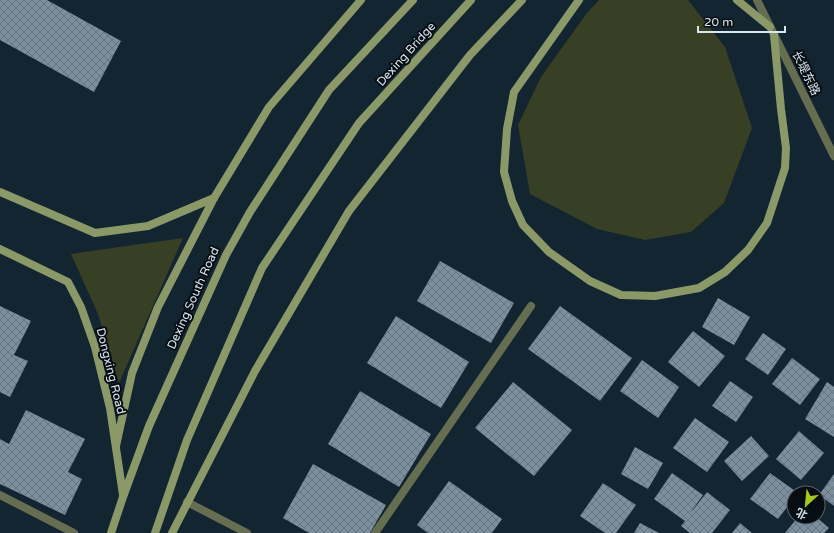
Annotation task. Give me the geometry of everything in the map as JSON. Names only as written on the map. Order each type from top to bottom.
[{"type":"main road","points":[[116,446],[132,373],[158,307],[214,198],[269,107],[361,0]]},
{"type":"main road","name":"Dexing South Road","points":[[111,533],[149,426],[226,254],[250,212],[329,90],[413,0]]},
{"type":"main road","name":"Dexing Bridge","points":[[155,533],[187,440],[262,268],[359,123],[471,0]]},
{"type":"main road","points":[[172,533],[255,372],[349,211],[470,55],[522,0]]},
{"type":"main road","points":[[579,0],[514,92],[507,129],[504,172],[512,201],[523,225],[549,252],[590,281],[621,295],[655,296],[699,288],[725,272],[748,250],[768,223],[784,168],[786,148],[774,35]]},
{"type":"main road","points":[[737,0],[770,27]]},
{"type":"main road","points":[[0,192],[95,233],[148,226],[214,198]]},
{"type":"main road","name":"Dongxing Road","points":[[0,249],[68,282],[81,307],[95,347],[110,408],[123,497]]},
{"type":"street","name":"长堤东路","points":[[757,0],[834,156]]},
{"type":"street","points":[[375,533],[531,306]]},
{"type":"street","points":[[0,495],[74,533]]},
{"type":"street","points":[[188,502],[247,533]]},
{"type":"green space","points":[[599,0],[688,0],[725,47],[752,128],[724,203],[691,232],[645,240],[597,229],[530,194],[518,125],[541,77],[587,13]]},
{"type":"green space","points":[[183,238],[119,383],[98,314],[71,254]]},
{"type":"building","points":[[0,0],[47,0],[121,41],[94,92],[0,40]]},
{"type":"building","points":[[440,261],[514,303],[491,343],[417,301]]},
{"type":"building","points":[[718,298],[750,317],[734,345],[702,327]]},
{"type":"building","points":[[0,306],[31,321],[14,355],[28,361],[10,397],[0,392]]},
{"type":"building","points":[[560,306],[632,358],[600,401],[528,349]]},
{"type":"building","points":[[396,316],[469,362],[441,408],[367,363]]},
{"type":"building","points":[[693,331],[725,356],[699,387],[668,362]]},
{"type":"building","points":[[763,333],[786,349],[768,375],[745,359]]},
{"type":"building","points":[[792,358],[820,379],[800,405],[772,384]]},
{"type":"building","points":[[642,360],[679,387],[658,418],[620,391]]},
{"type":"building","points":[[730,381],[753,397],[736,422],[712,406]]},
{"type":"building","points":[[513,382],[572,430],[534,476],[475,428]]},
{"type":"building","points":[[827,382],[834,387],[834,437],[805,419]]},
{"type":"building","points":[[360,391],[431,434],[399,487],[328,444]]},
{"type":"building","points":[[26,410],[85,439],[68,472],[82,479],[65,515],[0,484],[0,439],[9,444]]},
{"type":"building","points":[[695,418],[729,442],[707,472],[673,448]]},
{"type":"building","points":[[799,431],[824,453],[801,480],[776,459]]},
{"type":"building","points":[[751,436],[769,456],[742,481],[724,461]]},
{"type":"building","points":[[635,447],[663,463],[648,489],[621,474]]},
{"type":"building","points":[[313,464],[386,505],[370,533],[309,533],[283,518]]},
{"type":"building","points":[[672,473],[703,495],[689,515],[707,492],[730,510],[712,533],[690,533],[681,526],[685,521],[654,499]]},
{"type":"building","points":[[770,473],[787,485],[786,508],[778,519],[750,499]]},
{"type":"building","points":[[834,474],[834,506],[826,500],[826,485]]},
{"type":"building","points":[[449,481],[502,519],[492,533],[428,533],[417,525]]},
{"type":"building","points":[[603,483],[636,505],[616,533],[605,533],[580,516]]},
{"type":"building","points":[[640,523],[659,533],[634,533]]},
{"type":"building","points":[[740,523],[752,533],[732,533]]},
{"type":"building","points":[[792,525],[825,525],[829,528],[824,533],[785,533]]}]
